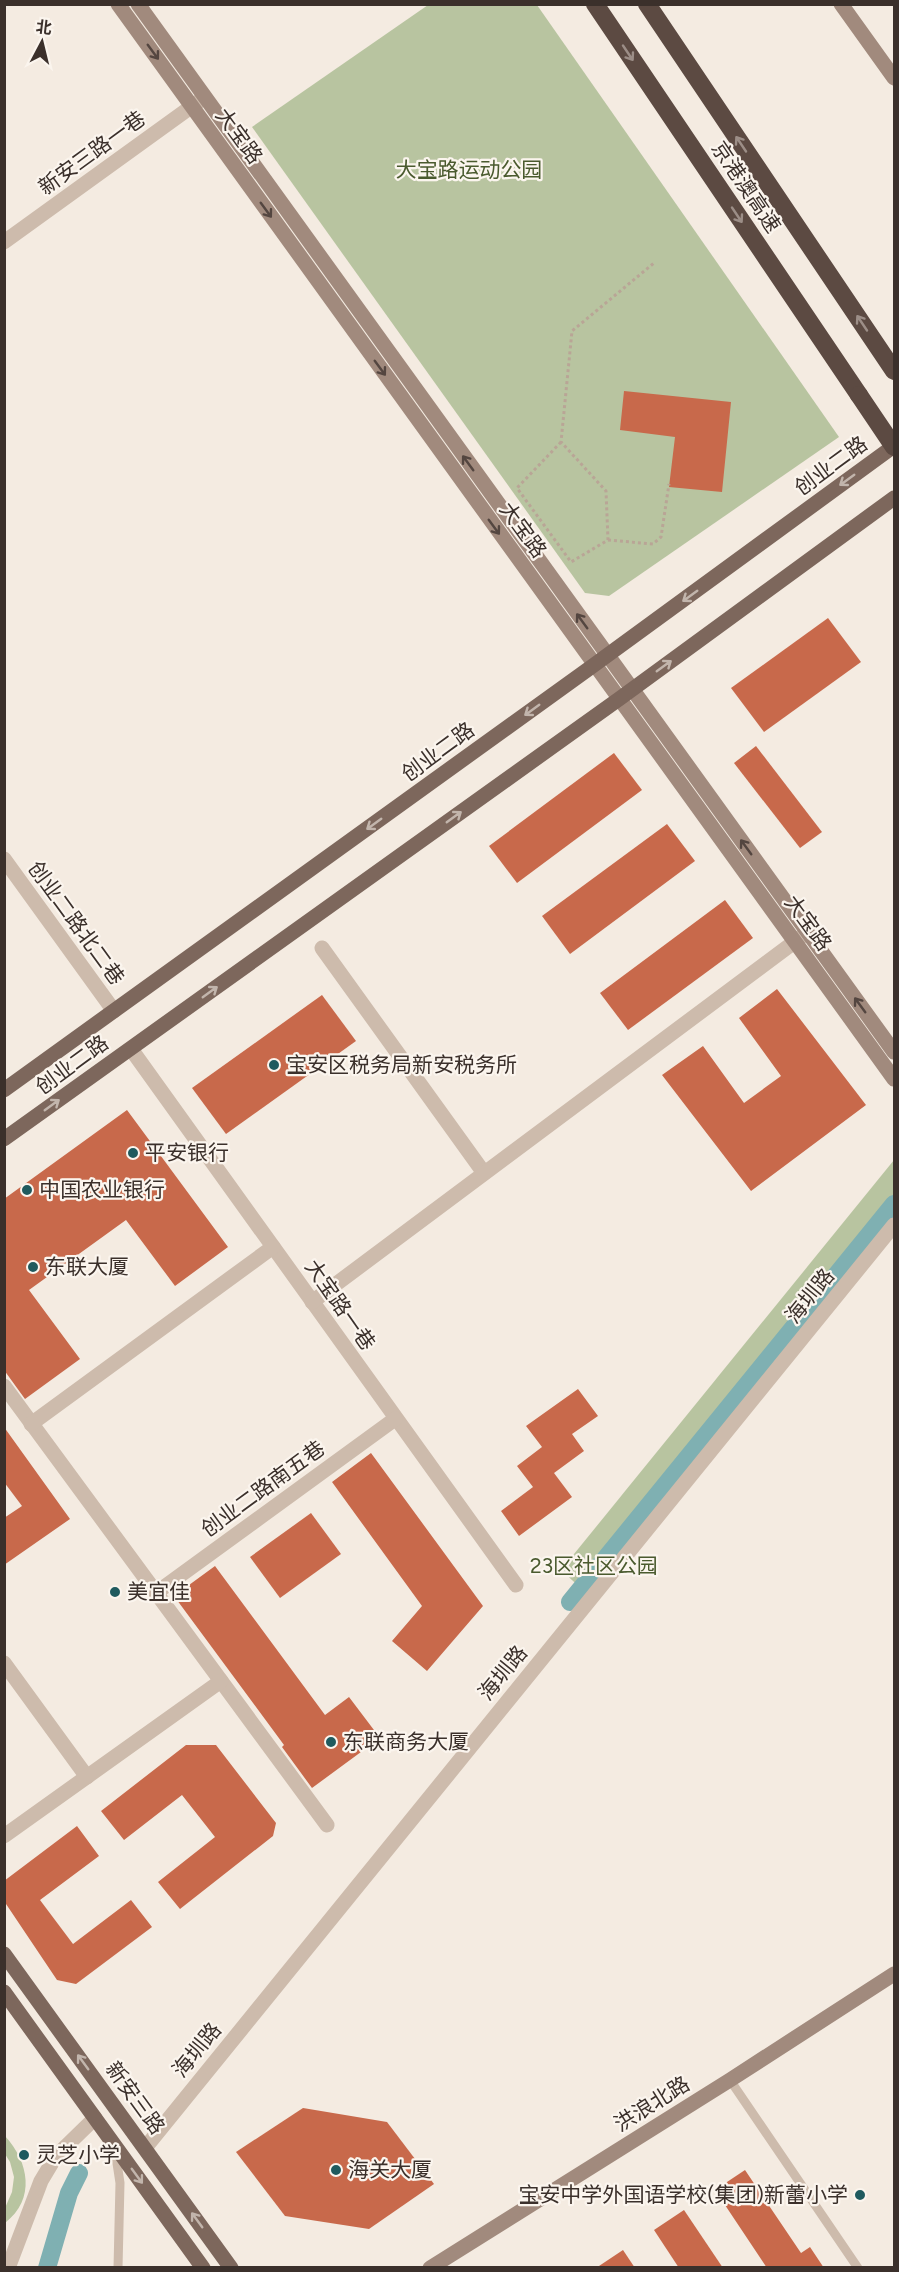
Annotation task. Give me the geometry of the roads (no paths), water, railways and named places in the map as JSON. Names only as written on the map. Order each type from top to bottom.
[{"type":"highway","name":"京港澳高速","points":[[595,4],[894,446]]},
{"type":"highway","name":"京港澳高速","points":[[646,4],[894,371]]},
{"type":"main road","name":"大宝路","points":[[118,4],[619,699],[801,937],[894,1052]]},
{"type":"main road","name":"大宝路","points":[[138,4],[632,689],[801,937],[894,1079]]},
{"type":"main road","points":[[842,4],[894,78]]},
{"type":"main road","name":"创业二路","points":[[4,1090],[608,656],[894,446]]},
{"type":"main road","name":"创业二路","points":[[4,1140],[619,699],[894,498]]},
{"type":"main road","name":"新安三路","points":[[4,1954],[231,2268]]},
{"type":"main road","name":"洪浪北路","points":[[430,2268],[894,1974]]},
{"type":"main road","name":"新安三路","points":[[4,1992],[203,2268]]},
{"type":"street","name":"新安三路一巷","points":[[4,242],[204,97]]},
{"type":"street","name":"创业二路北二巷","points":[[4,859],[114,1011]]},
{"type":"street","points":[[312,1302],[801,937]]},
{"type":"street","points":[[322,948],[484,1173]]},
{"type":"street","name":"大宝路一巷","points":[[131,1049],[516,1586]]},
{"type":"street","name":"海圳路","points":[[145,2148],[894,1225]]},
{"type":"street","points":[[31,1424],[273,1247]]},
{"type":"street","points":[[4,1386],[327,1825]]},
{"type":"street","name":"创业二路南五巷","points":[[156,1593],[395,1419]]},
{"type":"street","points":[[4,1663],[87,1777]]},
{"type":"street","points":[[4,1836],[221,1682]]},
{"type":"street","points":[[8,2268],[41,2181],[56,2156],[95,2118]]},
{"type":"lane","points":[[730,2080],[858,2268]]},
{"type":"lane","points":[[113,2143],[120,2183],[118,2268]]},
{"type":"waterway","points":[[570,1602],[894,1204]]},
{"type":"waterway","points":[[47,2268],[69,2193],[79,2173]]},
{"type":"place","name":"宝安区税务局新安税务所","points":[[274,1065]]},
{"type":"place","name":"平安银行","points":[[133,1153]]},
{"type":"place","name":"中国农业银行","points":[[27,1190]]},
{"type":"place","name":"东联大厦","points":[[33,1267]]},
{"type":"place","name":"美宜佳","points":[[115,1592]]},
{"type":"place","name":"东联商务大厦","points":[[331,1742]]},
{"type":"place","name":"灵芝小学","points":[[24,2155]]},
{"type":"place","name":"海关大厦","points":[[336,2170]]},
{"type":"place","name":"宝安中学外国语学校(集团)新蕾小学","points":[[860,2195]]},
{"type":"park label","name":"大宝路运动公园","points":[[469,170]]},
{"type":"park label","name":"23区社区公园","points":[[594,1566]]}]
